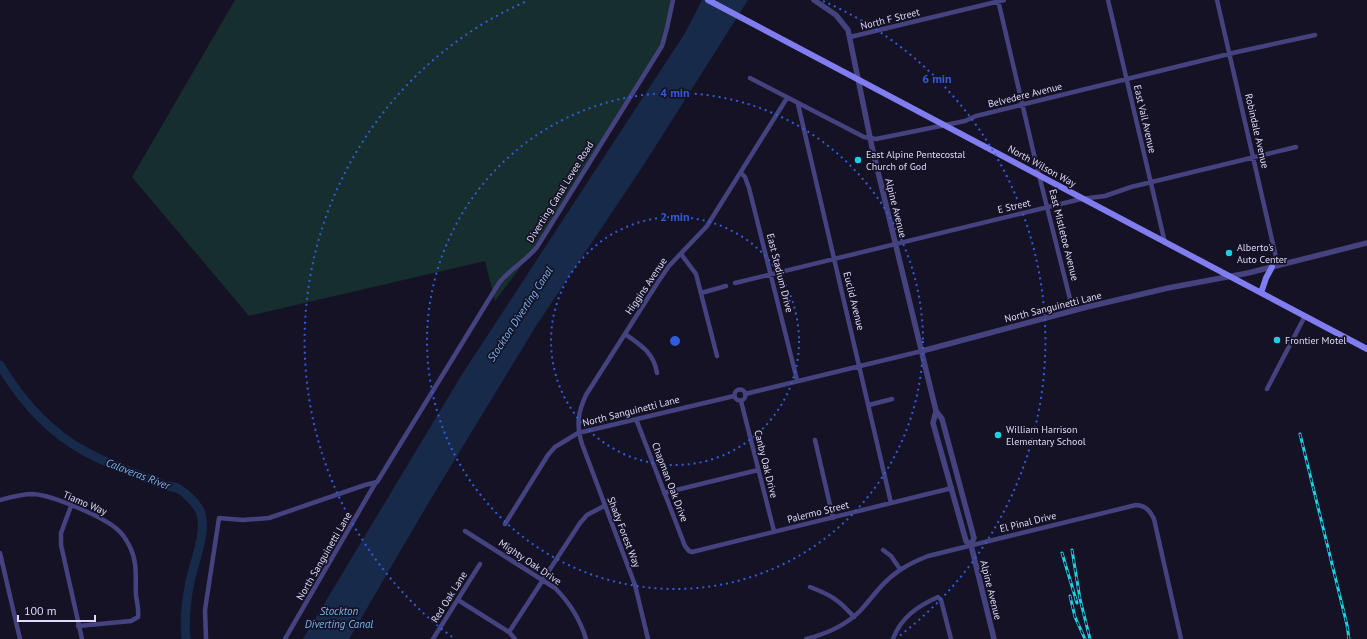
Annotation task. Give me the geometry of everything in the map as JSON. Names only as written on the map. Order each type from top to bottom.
[{"type":"main road","name":"North Wilson Way","points":[[708,0],[1081,199],[1212,268],[1231,276],[1367,349]]},
{"type":"main road","points":[[1261,293],[1266,278],[1275,267]]},
{"type":"street","name":"Diverting Canal Levee Road","points":[[376,482],[498,283],[537,247],[662,46],[673,0]]},
{"type":"street","name":"Alpine Avenue","points":[[814,0],[843,22],[850,37],[856,78],[895,244],[936,411],[942,419],[963,494],[974,538],[971,545],[994,639]]},
{"type":"street","name":"North F Street","points":[[850,37],[1000,0]]},
{"type":"street","name":"East Mistletoe Avenue","points":[[1000,0],[1023,105],[1073,311]]},
{"type":"street","name":"East Vail Avenue","points":[[1108,0],[1165,243]]},
{"type":"street","name":"Robindale Avenue","points":[[1217,0],[1254,157],[1275,267]]},
{"type":"street","name":"Belvedere Avenue","points":[[870,139],[944,125],[1230,54],[1315,36]]},
{"type":"street","points":[[750,78],[798,104],[870,139]]},
{"type":"street","name":"Higgins Avenue","points":[[578,433],[578,412],[625,334],[658,282],[707,226],[787,98]]},
{"type":"street","name":"Euclid Avenue","points":[[798,104],[891,503]]},
{"type":"street","name":"E Street","points":[[735,283],[1081,199],[1105,196],[1151,182],[1296,147]]},
{"type":"street","name":"East Stadium Drive","points":[[740,173],[745,177],[750,188],[797,380]]},
{"type":"street","name":"North Sanguinetti Lane","points":[[745,394],[797,380],[922,351],[1073,311],[1168,288],[1275,267],[1367,243]]},
{"type":"street","points":[[681,254],[696,274],[717,356]]},
{"type":"street","points":[[701,292],[726,286]]},
{"type":"street","points":[[1267,389],[1305,316]]},
{"type":"street","points":[[625,334],[648,351],[656,365],[657,374]]},
{"type":"street","points":[[738,390],[742,390],[745,394],[744,399],[741,401],[737,400],[734,396],[738,390]]},
{"type":"street","name":"North Sanguinetti Lane","points":[[504,524],[548,455],[555,447],[578,433],[734,396]]},
{"type":"street","points":[[869,405],[892,399]]},
{"type":"street","name":"Canby Oak Drive","points":[[741,401],[774,532]]},
{"type":"street","name":"Alpine Avenue","points":[[936,411],[933,423],[966,541],[971,545]]},
{"type":"street","name":"Chapman Oak Drive","points":[[636,419],[664,493],[689,551]]},
{"type":"street","name":"Shady Forest Way","points":[[578,433],[604,506],[635,585],[648,639]]},
{"type":"street","points":[[815,440],[833,518]]},
{"type":"street","points":[[664,493],[758,470]]},
{"type":"street","points":[[206,639],[205,610],[219,518],[243,520],[269,518],[376,482]]},
{"type":"street","name":"North Sanguinetti Lane","points":[[286,639],[376,482]]},
{"type":"street","name":"Palermo Street","points":[[689,551],[695,551],[833,518],[952,488]]},
{"type":"street","name":"Tiamo Way","points":[[0,500],[33,494],[52,498],[108,522],[118,530],[127,541],[136,562],[136,595],[139,610],[138,617],[131,621],[78,626]]},
{"type":"street","name":"El Pinal Drive","points":[[806,639],[822,637],[841,626],[854,617],[879,588],[900,570],[928,556],[1136,505],[1145,507],[1154,518],[1181,639]]},
{"type":"street","points":[[71,506],[62,533],[61,545],[82,639]]},
{"type":"street","points":[[509,632],[580,523],[587,515],[604,506]]},
{"type":"street","name":"Mighty Oak Drive","points":[[465,531],[543,579],[565,597],[573,609],[586,639]]},
{"type":"street","points":[[883,550],[891,556],[900,570]]},
{"type":"street","points":[[0,553],[20,639]]},
{"type":"street","name":"Red Oak Lane","points":[[433,639],[480,564]]},
{"type":"street","points":[[810,587],[833,596],[842,602],[854,617]]},
{"type":"street","points":[[893,639],[900,624],[911,613],[919,606],[938,597],[941,600],[951,639]]},
{"type":"street","points":[[458,600],[509,632],[515,639]]},
{"type":"green space","points":[[235,0],[672,0],[666,43],[528,257],[495,301],[485,261],[249,316],[132,177]]},
{"type":"water","name":"Stockton Diverting Canal","points":[[702,0],[748,0],[643,166],[536,326],[429,502],[349,639],[303,639],[461,376],[685,33]]},
{"type":"waterway","name":"Calaveras River","points":[[0,365],[17,391],[27,403],[60,435],[86,452],[104,461],[163,485],[179,489],[191,498],[198,508],[202,519],[202,527],[200,546],[187,596],[185,618],[186,639]]},
{"type":"railway","points":[[1300,434],[1347,625],[1349,639]]},
{"type":"railway","points":[[1072,550],[1080,599],[1090,639]]},
{"type":"railway","points":[[1062,553],[1077,603]]},
{"type":"railway","points":[[1070,596],[1075,617],[1085,639]]},
{"type":"place","name":"East Alpine Pentecostal Church of God","points":[[858,160]]},
{"type":"place","name":"Alberto's Auto Center","points":[[1229,253]]},
{"type":"place","name":"Frontier Motel","points":[[1277,340]]},
{"type":"place","name":"William Harrison Elementary School","points":[[998,435]]}]
